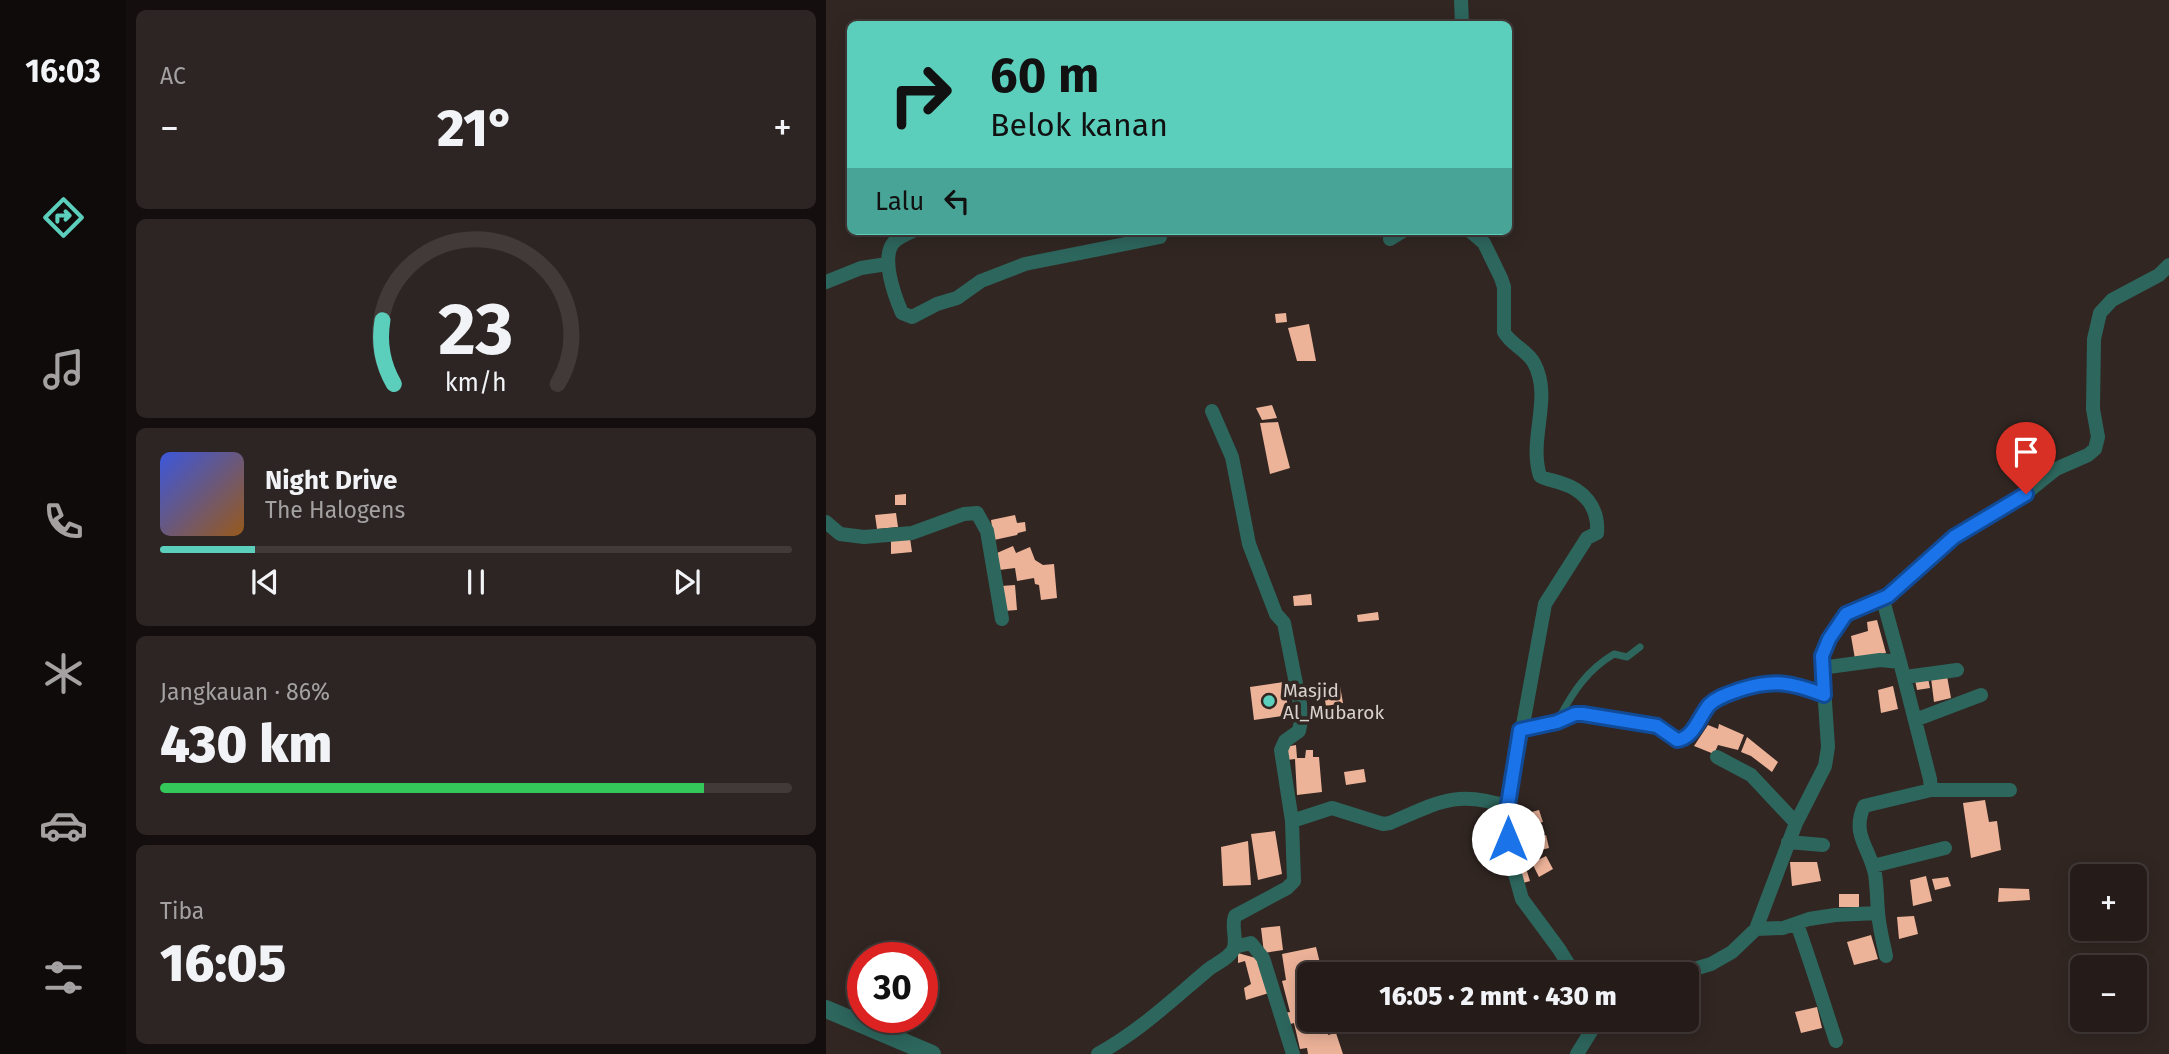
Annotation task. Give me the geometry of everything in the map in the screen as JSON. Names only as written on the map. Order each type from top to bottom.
[{"type":"street","points":[[1461,0],[1462,21]]},
{"type":"street","points":[[906,235],[894,242],[890,248],[887,264],[902,313],[912,317],[937,304],[957,298],[981,281],[1025,264],[1160,237]]},
{"type":"street","points":[[1390,239],[1396,235]]},
{"type":"street","points":[[1475,235],[1484,243],[1504,287],[1504,332],[1533,361],[1538,372],[1542,409],[1535,435],[1536,464],[1540,476],[1578,490],[1590,502],[1598,526],[1597,533],[1587,538],[1545,604],[1506,817],[1516,883],[1522,899],[1567,962]]},
{"type":"street","points":[[826,282],[861,268],[887,264]]},
{"type":"street","points":[[1699,968],[1732,952],[1756,929],[1796,822],[1825,765],[1828,747],[1822,656],[1841,619],[1857,608],[1883,600],[1954,537],[2026,494],[2056,469],[2088,455],[2095,449],[2098,437],[2093,409],[2094,339],[2099,313],[2112,300],[2159,275],[2169,265]]},
{"type":"street","points":[[1098,1054],[1161,1011],[1230,954],[1234,947],[1235,916],[1287,888],[1294,881],[1292,821],[1281,750],[1285,741],[1299,731],[1301,721],[1288,640],[1284,623],[1276,614],[1249,544],[1232,457],[1212,411]]},
{"type":"street","points":[[826,522],[840,534],[864,537],[912,533],[964,513],[978,513],[987,531],[1002,619]]},
{"type":"street","points":[[1883,600],[1905,677],[1931,790]]},
{"type":"street","points":[[1821,668],[1880,660],[1900,662]]},
{"type":"street","points":[[1905,677],[1957,670]]},
{"type":"street","points":[[1520,730],[1583,714],[1657,726],[1677,740],[1687,737],[1716,699],[1752,686],[1772,682],[1792,684],[1824,695]]},
{"type":"street","points":[[1915,720],[1981,695]]},
{"type":"street","points":[[1717,757],[1751,775],[1796,822]]},
{"type":"street","points":[[1886,956],[1872,866],[1861,842],[1860,815],[1864,806],[1931,790],[2010,790]]},
{"type":"street","points":[[1292,821],[1332,808],[1383,824],[1437,802],[1466,797],[1484,798],[1508,807]]},
{"type":"street","points":[[1788,842],[1822,845]]},
{"type":"street","points":[[1872,866],[1945,848]]},
{"type":"street","points":[[1756,929],[1783,928],[1809,919],[1835,915],[1878,913]]},
{"type":"street","points":[[1797,924],[1836,1041]]},
{"type":"street","points":[[1234,947],[1251,943],[1263,958],[1293,1054]]},
{"type":"street","points":[[826,1010],[932,1054]]},
{"type":"street","points":[[1577,1054],[1590,1032]]},
{"type":"lane","points":[[1557,722],[1574,689],[1600,664],[1614,654],[1627,657],[1640,647]]},
{"type":"building","points":[[1286,313],[1287,322],[1276,323],[1275,314]]},
{"type":"building","points":[[1309,324],[1316,361],[1297,361],[1288,328]]},
{"type":"building","points":[[1272,405],[1277,418],[1262,420],[1256,408]]},
{"type":"building","points":[[1278,422],[1290,468],[1270,474],[1260,423]]},
{"type":"building","points":[[906,494],[906,505],[895,505],[895,495]]},
{"type":"building","points":[[896,513],[898,527],[877,529],[875,515]]},
{"type":"building","points":[[1015,515],[1017,523],[1025,522],[1026,531],[994,540],[991,520]]},
{"type":"building","points":[[910,538],[912,552],[891,554],[891,540]]},
{"type":"building","points":[[1013,546],[1016,553],[1030,547],[1035,560],[1043,565],[1054,564],[1057,598],[1041,600],[1039,585],[1035,584],[1034,578],[1017,581],[1015,568],[999,570],[997,553]]},
{"type":"building","points":[[1015,585],[1017,610],[1003,611],[1001,586]]},
{"type":"building","points":[[1311,594],[1312,605],[1294,606],[1293,596]]},
{"type":"building","points":[[1378,612],[1379,620],[1358,622],[1357,615]]},
{"type":"building","points":[[1877,620],[1886,653],[1855,659],[1851,636],[1868,631],[1867,622]]},
{"type":"building","points":[[1947,676],[1951,698],[1934,702],[1931,678]]},
{"type":"building","points":[[1928,678],[1930,688],[1917,690],[1915,680]]},
{"type":"building","name":"Masjid Al_Mubarok","points":[[1284,682],[1289,715],[1254,720],[1250,687]]},
{"type":"building","points":[[1340,686],[1343,703],[1326,706],[1323,690]]},
{"type":"building","points":[[1893,686],[1898,709],[1881,713],[1878,690]]},
{"type":"building","points":[[1719,724],[1744,735],[1738,750],[1718,745],[1714,754],[1694,746],[1708,725],[1718,729]]},
{"type":"building","points":[[1747,737],[1778,762],[1772,772],[1741,752]]},
{"type":"building","points":[[1296,745],[1297,758],[1305,758],[1306,750],[1313,750],[1313,757],[1319,757],[1322,792],[1297,795],[1295,759],[1287,760],[1285,747]]},
{"type":"building","points":[[1364,769],[1366,782],[1346,785],[1344,772]]},
{"type":"building","points":[[1985,800],[1989,822],[1997,821],[2001,850],[1971,858],[1963,803]]},
{"type":"building","points":[[1539,810],[1543,822],[1527,826],[1524,814]]},
{"type":"building","points":[[1275,831],[1282,874],[1258,880],[1251,834]]},
{"type":"building","points":[[1546,835],[1549,848],[1529,853],[1526,840]]},
{"type":"building","points":[[1248,841],[1251,885],[1223,886],[1221,847]]},
{"type":"building","points":[[1546,856],[1553,869],[1539,877],[1532,863]]},
{"type":"building","points":[[1790,862],[1817,862],[1821,881],[1792,886]]},
{"type":"building","points":[[1525,865],[1530,881],[1520,884],[1515,869]]},
{"type":"building","points":[[1926,876],[1932,901],[1913,906],[1910,880]]},
{"type":"building","points":[[1948,877],[1951,886],[1935,890],[1932,879]]},
{"type":"building","points":[[1999,888],[2029,889],[2030,900],[1998,902]]},
{"type":"building","points":[[1839,894],[1859,894],[1859,907],[1839,907]]},
{"type":"building","points":[[1914,916],[1918,934],[1899,939],[1897,917]]},
{"type":"building","points":[[1280,926],[1283,950],[1264,953],[1261,928]]},
{"type":"building","points":[[1871,935],[1878,959],[1854,965],[1847,942]]},
{"type":"building","points":[[1316,947],[1320,962],[1297,962],[1297,1032],[1328,1032],[1328,1035],[1336,1033],[1343,1054],[1308,1054],[1307,1048],[1300,1049],[1294,1023],[1287,1025],[1284,1013],[1290,1012],[1282,981],[1286,980],[1282,954]]},
{"type":"building","points":[[1238,953],[1259,959],[1269,993],[1246,1000],[1244,988],[1251,984],[1245,961],[1238,963]]},
{"type":"building","points":[[1817,1007],[1822,1028],[1801,1033],[1795,1012]]},
{"type":"place","name":"Masjid Al_Mubarok","points":[[1269,701]]},
{"type":"route","points":[[1508,839],[1506,817],[1520,730],[1583,714],[1657,726],[1677,740],[1687,737],[1716,699],[1752,686],[1772,682],[1792,684],[1824,695],[1822,656],[1829,639],[1846,614],[1883,600],[1954,537],[2026,494]]}]
